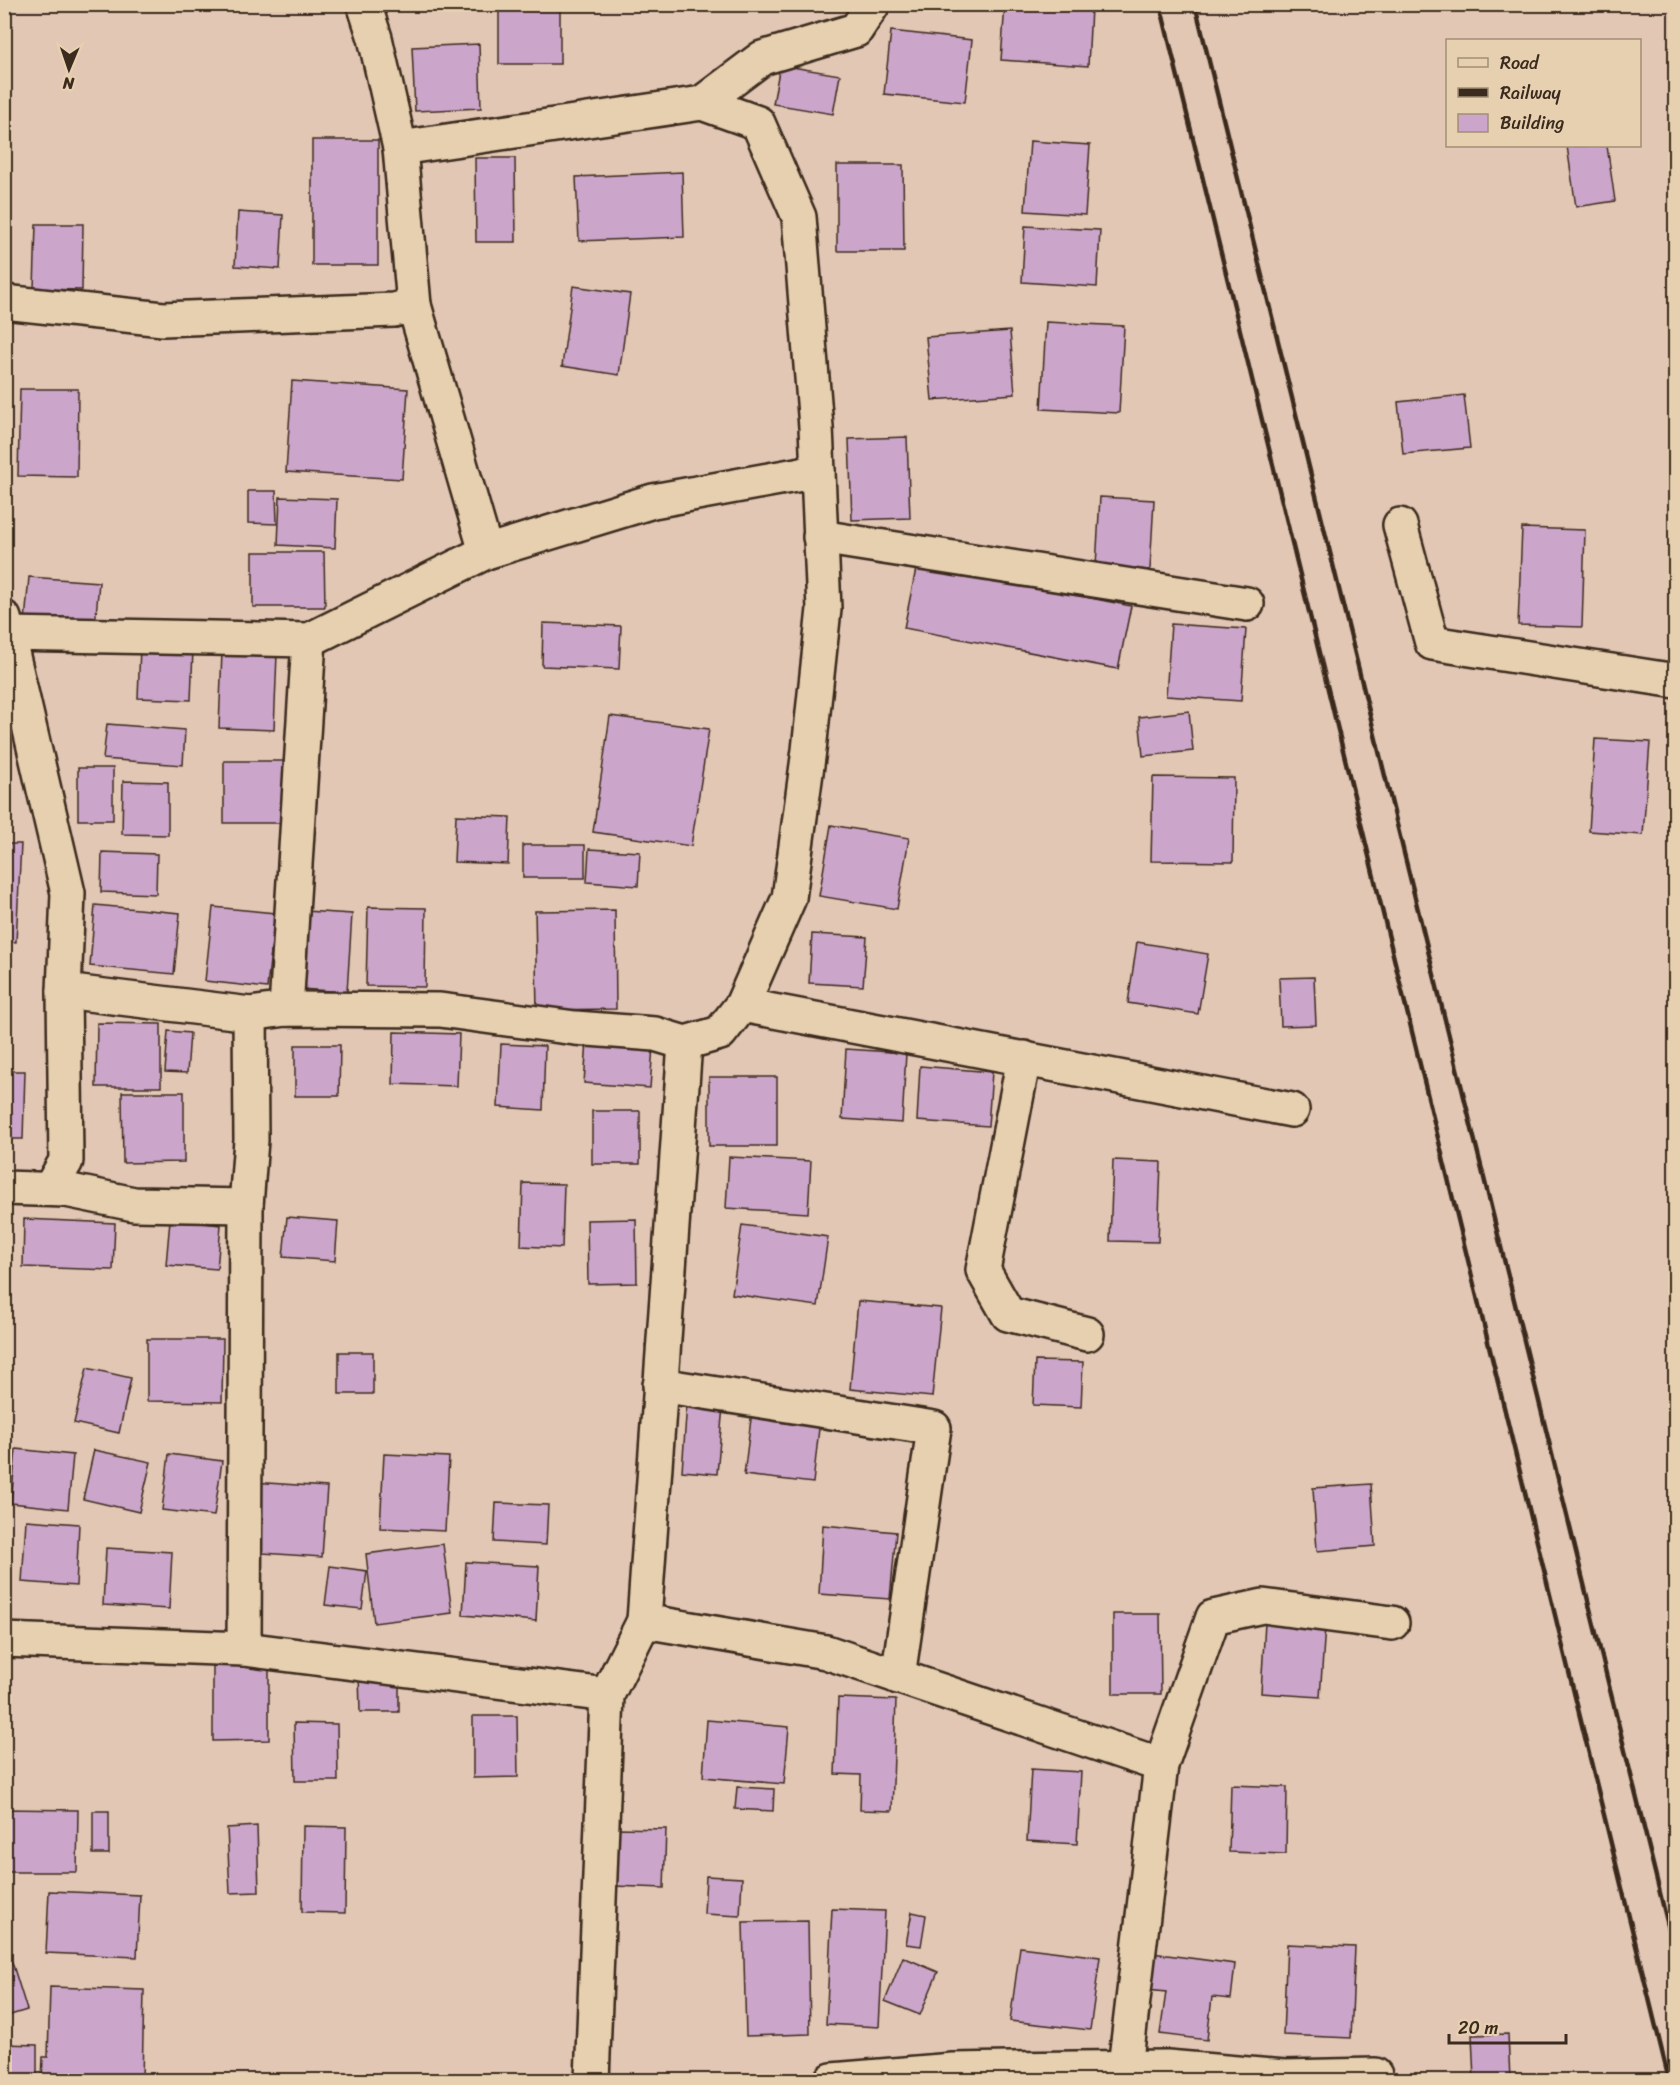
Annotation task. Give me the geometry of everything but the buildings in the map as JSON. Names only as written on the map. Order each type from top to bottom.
[{"type":"street","points":[[364,4],[375,38],[400,148],[414,305],[486,552]]},
{"type":"street","points":[[702,103],[762,58],[856,30],[873,4]]},
{"type":"street","points":[[64,991],[250,1014],[286,1009],[440,1010],[575,1028],[655,1034],[685,1043],[720,1033],[742,1005],[789,898],[824,609],[818,471],[799,217],[759,123],[702,103],[400,148]]},
{"type":"street","points":[[4,302],[163,319],[394,310],[414,305]]},
{"type":"street","points":[[246,1206],[134,1204],[51,1187],[66,1161],[64,991],[68,892],[18,733],[6,626],[309,640],[486,552],[653,501],[818,471]]},
{"type":"street","points":[[1400,525],[1432,643],[1676,681]]},
{"type":"street","points":[[820,537],[1247,604]]},
{"type":"street","points":[[286,1009],[309,640]]},
{"type":"street","points":[[742,1005],[1292,1110]]},
{"type":"street","points":[[244,1649],[246,1206],[250,1140],[250,1014]]},
{"type":"street","points":[[592,2080],[608,1695],[644,1621],[685,1043]]},
{"type":"street","points":[[1024,1058],[983,1270],[1008,1314],[1087,1334]]},
{"type":"street","points":[[4,1188],[66,1191]]},
{"type":"street","points":[[660,1384],[934,1428],[898,1677]]},
{"type":"street","points":[[1125,2067],[1161,1765],[1213,1617],[1263,1606],[1392,1623]]},
{"type":"street","points":[[644,1621],[826,1652],[1161,1765]]},
{"type":"street","points":[[4,1640],[244,1649],[608,1695]]},
{"type":"street","points":[[832,2080],[953,2070],[992,2075],[1125,2067],[1167,2067],[1285,2077],[1376,2075]]},
{"type":"railway","points":[[1160,4],[1669,2080]]},
{"type":"railway","points":[[1195,4],[1676,1958]]}]
